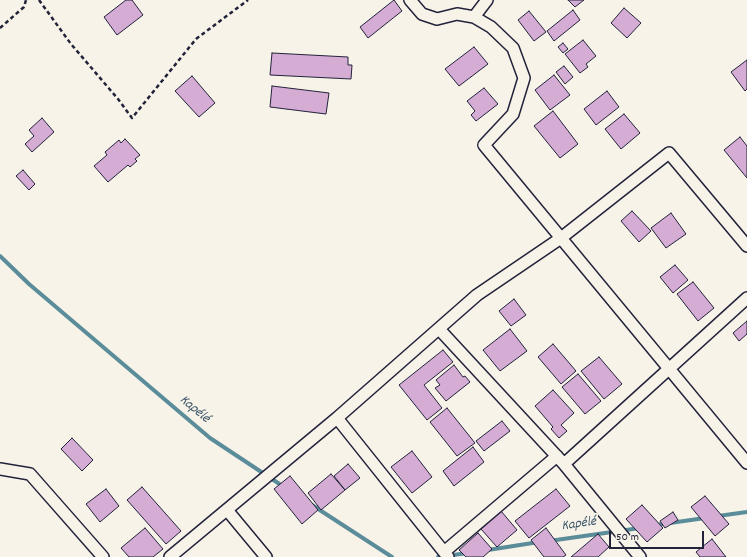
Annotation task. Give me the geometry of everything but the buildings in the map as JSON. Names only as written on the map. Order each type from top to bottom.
[{"type":"street","points":[[410,0],[422,14],[437,19],[457,14],[474,17],[491,27],[513,48],[524,78],[513,114],[484,145],[670,368],[747,464]]},
{"type":"street","points":[[474,17],[487,0]]},
{"type":"street","points":[[170,557],[337,418],[477,295],[561,238],[669,152],[747,246]]},
{"type":"street","points":[[337,418],[446,555],[670,368],[747,298]]},
{"type":"street","points":[[439,329],[560,460],[640,557]]},
{"type":"street","points":[[0,469],[30,474],[102,557]]},
{"type":"street","points":[[227,510],[266,557]]},
{"type":"path","points":[[0,28],[24,7],[26,0]]},
{"type":"path","points":[[39,0],[71,44],[132,118],[196,39],[248,0]]},
{"type":"waterway","name":"Kapélé","points":[[0,256],[29,284],[210,438],[284,487]]},
{"type":"waterway","name":"Kapélé","points":[[312,505],[392,557]]},
{"type":"waterway","name":"Kapélé","points":[[718,516],[747,512]]},
{"type":"waterway","name":"Kapélé","points":[[656,525],[705,518]]},
{"type":"waterway","name":"Kapélé","points":[[549,541],[640,528]]},
{"type":"waterway","name":"Kapélé","points":[[488,550],[539,542]]},
{"type":"waterway","name":"Kapélé","points":[[438,557],[468,553]]}]
